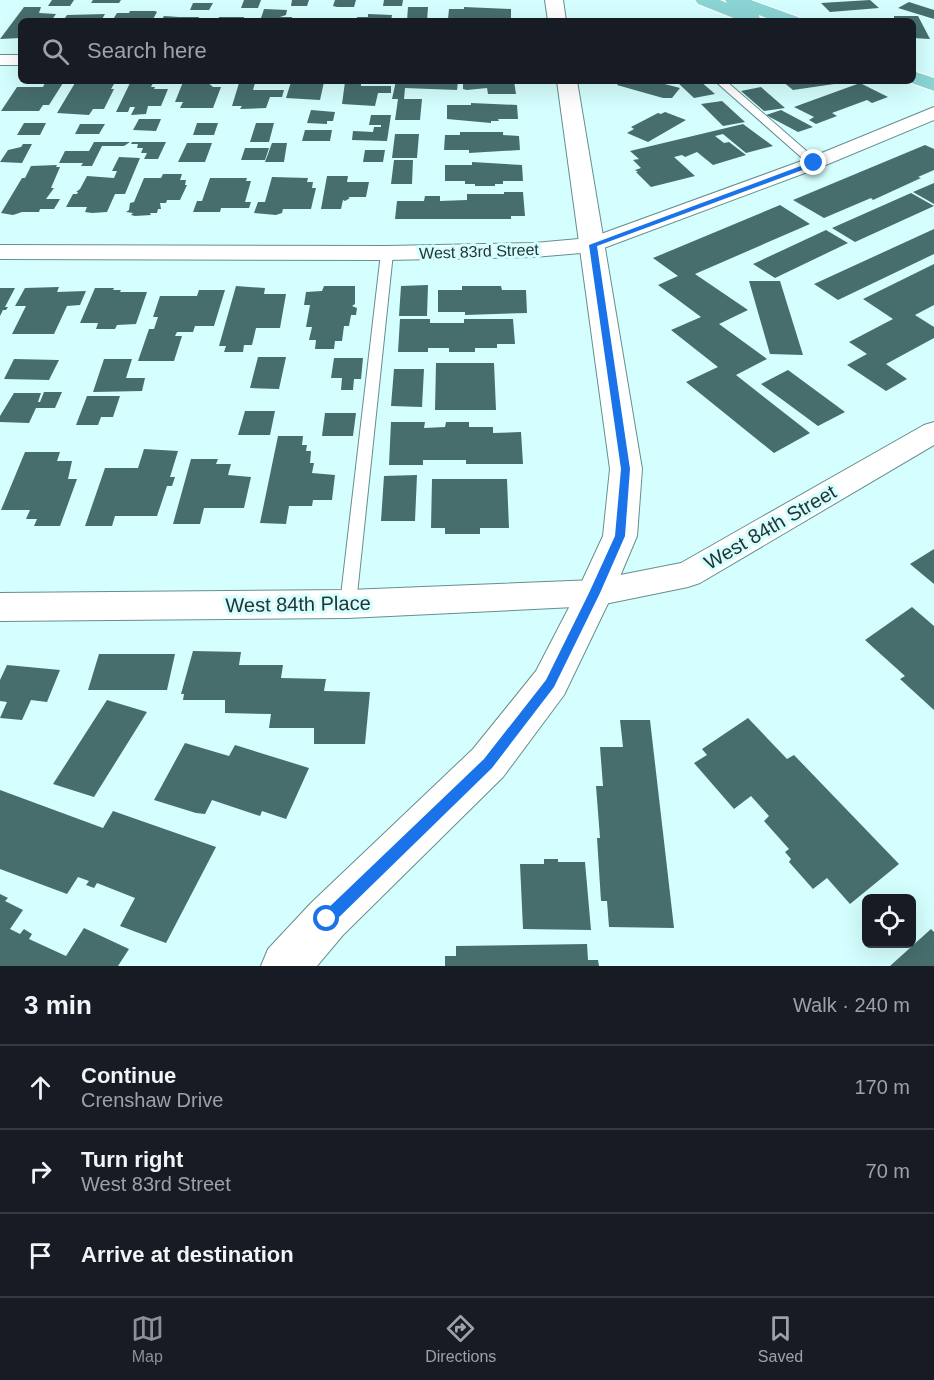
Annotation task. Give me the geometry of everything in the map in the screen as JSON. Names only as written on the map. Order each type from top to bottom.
[{"type":"main road","points":[[554,0],[557,18]]},
{"type":"main road","points":[[704,0],[751,18]]},
{"type":"main road","points":[[735,0],[782,18]]},
{"type":"main road","points":[[916,65],[934,72]]},
{"type":"main road","points":[[916,78],[934,85]]},
{"type":"main road","points":[[285,966],[327,919],[488,764],[550,683],[595,593],[620,536],[626,469],[567,84]]},
{"type":"street","points":[[0,60],[18,60]]},
{"type":"street","name":"West 83rd Street","points":[[0,252],[387,253],[534,250],[593,245],[814,163],[934,113]]},
{"type":"street","name":"West 84th Street","points":[[595,593],[688,574],[934,432]]},
{"type":"street","name":"West 84th Place","points":[[0,607],[348,604],[595,593]]},
{"type":"lane","points":[[723,84],[814,163]]},
{"type":"lane","points":[[348,604],[387,253]]},
{"type":"building","points":[[52,0],[74,0],[70,6],[48,6]]},
{"type":"building","points":[[93,0],[121,0],[119,3],[91,3]]},
{"type":"building","points":[[244,0],[261,0],[258,8],[241,8]]},
{"type":"building","points":[[292,0],[309,0],[307,6],[291,6]]},
{"type":"building","points":[[335,0],[356,0],[354,7],[337,7],[333,6]]},
{"type":"building","points":[[384,0],[403,0],[402,6],[383,6]]},
{"type":"building","points":[[870,0],[879,8],[830,12],[821,3]]},
{"type":"building","points":[[909,2],[934,10],[934,19],[898,8]]},
{"type":"building","points":[[193,3],[213,3],[209,10],[190,10]]},
{"type":"building","points":[[24,7],[41,7],[39,13],[56,14],[53,18],[18,18],[18,38],[0,39]]},
{"type":"building","points":[[408,7],[428,7],[427,18],[407,18]]},
{"type":"building","points":[[464,7],[511,9],[511,18],[448,18],[449,9],[464,9]]},
{"type":"building","points":[[264,9],[287,10],[286,15],[280,17],[292,17],[292,18],[261,18]]},
{"type":"building","points":[[130,11],[157,12],[154,18],[114,18],[117,13],[129,13]]},
{"type":"building","points":[[105,14],[103,18],[65,18],[67,15]]},
{"type":"building","points":[[368,14],[392,15],[392,18],[357,18],[368,17]]},
{"type":"building","points":[[164,16],[199,17],[199,18],[163,18]]},
{"type":"building","points":[[894,16],[918,16],[930,39],[916,38],[916,18],[894,18]]},
{"type":"building","points":[[219,17],[244,17],[244,18]]},
{"type":"building","points":[[44,84],[62,84],[49,105],[43,105],[39,111],[1,111],[17,87],[43,87]]},
{"type":"building","points":[[74,84],[114,84],[111,89],[114,89],[104,109],[93,109],[89,115],[57,113]]},
{"type":"building","points":[[130,84],[152,84],[151,87],[155,87],[154,89],[168,89],[161,106],[148,106],[146,114],[131,115],[135,107],[130,107],[128,112],[116,112]]},
{"type":"building","points":[[182,84],[209,84],[213,87],[221,87],[213,108],[180,108],[183,102],[175,102]]},
{"type":"building","points":[[239,84],[255,84],[253,90],[284,90],[282,97],[270,97],[266,108],[240,109],[242,106],[232,106]]},
{"type":"building","points":[[290,84],[324,84],[320,100],[286,98]]},
{"type":"building","points":[[345,84],[391,86],[391,93],[378,93],[375,106],[342,104]]},
{"type":"building","points":[[395,84],[458,84],[457,90],[405,88],[404,99],[422,99],[420,120],[395,120],[398,99],[392,99]]},
{"type":"building","points":[[463,84],[514,84],[516,94],[488,94],[487,88],[463,89]]},
{"type":"building","points":[[665,84],[680,88],[672,98],[663,98],[617,85]]},
{"type":"building","points":[[679,84],[703,84],[715,94],[694,98]]},
{"type":"building","points":[[786,84],[834,84],[793,90]]},
{"type":"building","points":[[857,84],[862,84],[888,97],[872,103],[867,100],[832,113],[837,116],[816,124],[809,120],[814,117],[794,107]]},
{"type":"building","points":[[761,87],[785,108],[764,111],[741,91]]},
{"type":"building","points":[[722,101],[745,122],[723,126],[701,104]]},
{"type":"building","points":[[471,103],[517,105],[518,119],[498,119],[499,121],[491,121],[491,123],[447,119],[447,105],[471,105]]},
{"type":"building","points":[[311,110],[335,112],[333,121],[327,121],[327,124],[307,123]]},
{"type":"building","points":[[781,110],[813,127],[798,132],[766,115]]},
{"type":"building","points":[[665,112],[686,120],[648,142],[627,133],[634,129],[631,127],[658,113]]},
{"type":"building","points":[[371,115],[391,115],[387,141],[352,140],[353,131],[373,132],[374,127],[381,127],[381,125],[369,125]]},
{"type":"building","points":[[139,119],[161,119],[156,131],[133,130]]},
{"type":"building","points":[[24,123],[46,123],[40,135],[17,135]]},
{"type":"building","points":[[197,123],[218,123],[214,135],[193,135]]},
{"type":"building","points":[[256,123],[274,123],[269,142],[250,142]]},
{"type":"building","points":[[80,124],[105,124],[99,134],[75,134]]},
{"type":"building","points":[[743,124],[773,146],[746,153],[723,134],[715,136],[724,143],[729,142],[746,155],[713,165],[697,152],[685,157],[682,155],[674,157],[695,176],[651,187],[635,170],[641,168],[633,160],[639,159],[630,151]]},
{"type":"building","points":[[305,130],[332,130],[330,141],[302,141]]},
{"type":"building","points":[[460,132],[503,132],[503,135],[519,136],[520,150],[469,153],[469,150],[444,150],[445,135],[460,135]]},
{"type":"building","points":[[395,134],[419,134],[417,158],[392,158]]},
{"type":"building","points":[[94,142],[130,142],[124,146],[102,146],[92,166],[81,166],[83,163],[59,163],[65,151],[89,151]]},
{"type":"building","points":[[132,142],[166,142],[158,159],[144,159],[147,153],[141,153],[143,148],[137,148],[138,144],[131,144]]},
{"type":"building","points":[[187,143],[212,143],[205,162],[178,162]]},
{"type":"building","points":[[272,143],[287,143],[284,162],[265,162]]},
{"type":"building","points":[[23,144],[32,144],[22,163],[0,162],[8,150],[21,147]]},
{"type":"building","points":[[925,145],[934,149],[934,170],[873,200],[871,198],[824,218],[793,200]]},
{"type":"building","points":[[245,148],[269,148],[265,160],[241,160]]},
{"type":"building","points":[[365,150],[385,150],[383,162],[363,162]]},
{"type":"building","points":[[119,157],[140,158],[125,194],[115,194],[107,212],[92,213],[85,212],[87,207],[66,207],[73,194],[77,194],[76,192],[87,176],[114,178],[117,171],[112,171]]},
{"type":"building","points":[[394,160],[413,160],[412,184],[391,184]]},
{"type":"building","points":[[472,162],[522,165],[523,181],[503,181],[503,184],[495,184],[495,186],[475,186],[475,184],[465,184],[465,181],[445,181],[445,165],[472,165]]},
{"type":"building","points":[[57,165],[56,167],[60,167],[51,188],[54,188],[46,199],[60,199],[54,209],[40,209],[39,212],[22,212],[13,215],[1,213],[31,166]]},
{"type":"building","points":[[163,174],[182,174],[180,180],[186,180],[185,185],[187,185],[180,200],[167,200],[166,203],[160,203],[161,209],[158,209],[157,213],[150,213],[151,215],[135,216],[131,215],[133,213],[126,212],[129,210],[130,203],[134,202],[144,178],[161,178]]},
{"type":"building","points":[[327,176],[348,176],[347,182],[369,182],[366,197],[348,197],[350,198],[343,200],[341,209],[321,209]]},
{"type":"building","points":[[272,177],[308,178],[307,182],[313,182],[312,188],[316,188],[311,209],[283,209],[282,213],[276,215],[254,213],[258,202],[265,202]]},
{"type":"building","points":[[210,178],[247,178],[246,181],[251,181],[245,202],[251,202],[249,208],[221,208],[220,212],[193,212],[197,201],[202,201]]},
{"type":"building","points":[[934,183],[934,204],[913,192]]},
{"type":"building","points":[[504,192],[523,192],[525,216],[511,216],[511,219],[395,219],[397,201],[424,201],[425,196],[440,196],[440,201],[467,200],[467,194],[504,194]]},
{"type":"building","points":[[911,193],[934,206],[855,242],[832,228]]},
{"type":"building","points":[[780,205],[810,224],[695,274],[748,310],[719,324],[767,359],[736,375],[810,433],[774,453],[686,382],[718,367],[671,330],[701,317],[658,285],[678,276],[653,258]]},
{"type":"building","points":[[934,229],[934,254],[838,300],[814,284]]},
{"type":"building","points":[[826,230],[848,243],[775,278],[753,264]]},
{"type":"building","points":[[934,264],[934,305],[915,315],[934,327],[934,338],[886,364],[907,379],[886,391],[847,365],[867,354],[849,342],[893,319],[863,299]]},
{"type":"building","points":[[749,281],[780,281],[803,355],[770,354]]},
{"type":"building","points":[[428,285],[427,316],[399,316],[401,286]]},
{"type":"building","points":[[236,286],[265,288],[264,294],[286,294],[280,328],[256,328],[252,345],[244,345],[243,352],[224,352],[226,346],[219,346]]},
{"type":"building","points":[[324,286],[355,286],[355,304],[352,306],[357,308],[356,315],[351,315],[349,326],[344,326],[342,341],[335,341],[334,349],[315,349],[316,340],[309,340],[312,327],[306,327],[310,305],[304,305],[306,292],[322,291]]},
{"type":"building","points":[[462,286],[501,286],[502,290],[526,290],[527,313],[465,315],[465,312],[438,312],[438,290],[462,290]]},
{"type":"building","points":[[59,287],[57,292],[86,291],[80,305],[67,306],[54,334],[12,334],[26,306],[15,306],[25,288]]},
{"type":"building","points":[[0,288],[15,288],[5,307],[8,307],[0,316]]},
{"type":"building","points":[[95,288],[114,288],[113,290],[121,290],[120,292],[147,292],[136,324],[117,325],[115,329],[96,329],[98,323],[80,323]]},
{"type":"building","points":[[199,290],[225,290],[214,326],[195,326],[193,332],[177,332],[175,336],[182,336],[174,361],[138,361],[149,329],[154,329],[158,317],[153,317],[160,296],[197,296]]},
{"type":"building","points":[[400,319],[430,319],[430,323],[464,323],[464,319],[513,319],[515,344],[497,344],[497,348],[475,348],[475,352],[449,352],[449,348],[428,348],[428,352],[398,352]]},
{"type":"building","points":[[258,357],[286,357],[279,389],[250,388]]},
{"type":"building","points":[[334,358],[363,358],[361,379],[354,379],[353,390],[341,390],[342,378],[331,378]]},
{"type":"building","points":[[14,359],[59,360],[49,380],[4,379]]},
{"type":"building","points":[[104,359],[132,359],[126,378],[145,378],[142,391],[93,392]]},
{"type":"building","points":[[436,363],[494,363],[496,410],[435,410]]},
{"type":"building","points":[[394,369],[424,369],[422,407],[391,406]]},
{"type":"building","points":[[788,370],[845,412],[818,426],[761,384]]},
{"type":"building","points":[[44,392],[62,392],[55,408],[36,408],[29,423],[0,422],[0,416],[14,393],[41,393],[38,402],[40,402]]},
{"type":"building","points":[[87,396],[120,396],[113,417],[101,417],[98,425],[76,425]]},
{"type":"building","points":[[245,411],[275,411],[270,435],[238,435]]},
{"type":"building","points":[[325,413],[356,413],[353,436],[322,436]]},
{"type":"building","points":[[391,422],[425,422],[424,428],[445,427],[446,422],[469,422],[469,427],[493,427],[493,433],[521,432],[523,464],[466,464],[466,460],[423,460],[423,465],[389,465]]},
{"type":"building","points":[[278,436],[303,436],[302,445],[307,445],[306,451],[311,451],[310,463],[314,463],[312,473],[335,475],[332,500],[313,500],[312,506],[289,506],[286,524],[260,523]]},
{"type":"building","points":[[144,449],[178,451],[170,477],[175,477],[172,486],[167,486],[157,516],[115,516],[112,526],[85,526],[105,468],[138,468]]},
{"type":"building","points":[[25,452],[60,452],[57,461],[72,461],[68,479],[77,479],[60,526],[34,526],[37,519],[26,519],[30,510],[1,510]]},
{"type":"building","points":[[191,459],[218,459],[216,464],[231,464],[228,475],[251,477],[244,508],[204,508],[200,524],[173,524]]},
{"type":"building","points":[[417,475],[415,521],[381,521],[384,476]]},
{"type":"building","points":[[432,479],[507,479],[509,528],[480,528],[480,534],[445,534],[445,528],[431,528]]},
{"type":"building","points":[[934,549],[934,584],[910,564]]},
{"type":"building","points":[[912,607],[934,626],[934,710],[900,679],[905,676],[865,640]]},
{"type":"building","points":[[193,651],[241,652],[239,665],[283,665],[281,678],[326,679],[324,691],[370,692],[365,744],[314,744],[314,728],[269,728],[271,714],[225,713],[225,700],[183,700],[184,694],[181,694]]},
{"type":"building","points":[[99,654],[175,654],[167,690],[88,690]]},
{"type":"building","points":[[7,665],[60,670],[47,702],[31,700],[22,720],[0,718],[7,702],[0,701],[0,680]]},
{"type":"building","points":[[107,700],[147,712],[94,797],[53,784]]},
{"type":"building","points":[[748,718],[787,759],[794,755],[899,864],[850,904],[827,878],[813,889],[789,862],[791,859],[785,852],[789,849],[764,821],[769,816],[751,796],[734,809],[694,763],[707,755],[702,749]]},
{"type":"building","points":[[620,720],[650,720],[674,928],[609,927],[607,901],[601,901],[596,786],[603,786],[600,747],[623,747]]},
{"type":"building","points":[[185,743],[229,756],[235,745],[309,768],[286,819],[262,811],[260,816],[212,800],[205,814],[196,813],[154,800]]},
{"type":"building","points":[[0,790],[103,828],[113,811],[216,847],[166,943],[120,926],[135,898],[97,883],[94,888],[86,885],[89,881],[78,877],[67,894],[0,869]]},
{"type":"building","points":[[544,859],[558,859],[558,862],[585,862],[591,930],[523,929],[520,864],[544,864]]},
{"type":"building","points":[[0,894],[8,898],[5,901],[23,910],[10,929],[20,934],[24,929],[32,934],[29,939],[66,956],[84,928],[129,949],[118,966],[0,966]]},
{"type":"building","points":[[931,929],[934,932],[934,966],[890,966],[910,948],[916,948],[916,943]]},
{"type":"building","points":[[587,944],[588,960],[598,960],[599,966],[445,966],[445,956],[456,956],[456,946]]},
{"type":"route","points":[[327,919],[488,764],[550,683],[595,593],[620,536],[626,469],[593,245],[814,163]]}]
